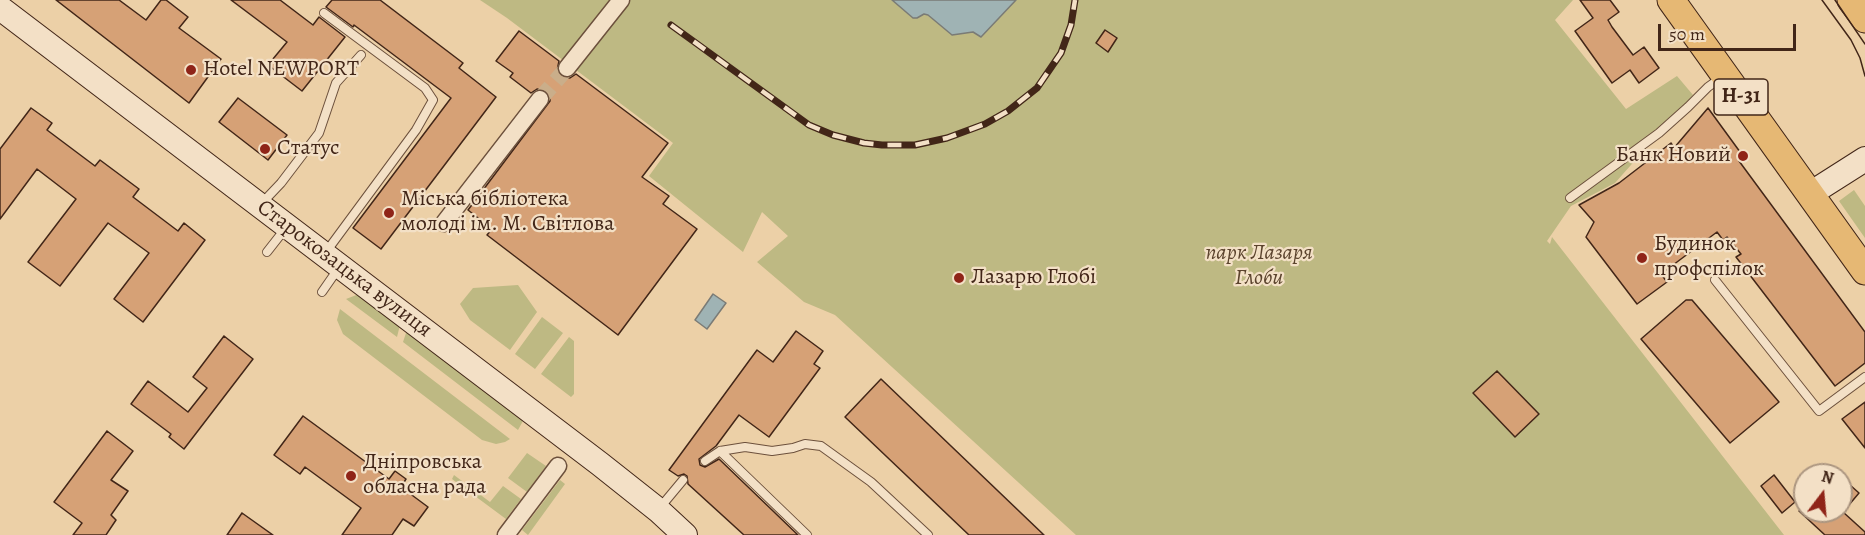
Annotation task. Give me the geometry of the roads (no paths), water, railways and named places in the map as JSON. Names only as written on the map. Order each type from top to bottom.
[{"type":"main road","name":"Н-31","points":[[1671,0],[1865,271]]},
{"type":"main road","points":[[1851,0],[1865,19]]},
{"type":"street","points":[[567,68],[621,0]]},
{"type":"street","name":"Старокозацька вулиця","points":[[0,8],[658,510],[685,535]]},
{"type":"street","points":[[444,223],[540,99]]},
{"type":"street","points":[[1810,194],[1865,159]]},
{"type":"street","points":[[506,535],[558,466]]},
{"type":"lane","points":[[322,292],[332,260],[416,130],[433,99],[425,88],[324,14]]},
{"type":"lane","points":[[259,205],[281,183],[312,143],[326,118],[336,83],[361,55]]},
{"type":"lane","points":[[1570,198],[1659,133],[1708,87],[1725,75]]},
{"type":"lane","points":[[267,252],[287,226]]},
{"type":"lane","points":[[1715,280],[1820,411],[1865,377]]},
{"type":"lane","points":[[705,461],[720,452],[745,447],[772,451],[805,444],[821,446],[871,482],[928,535]]},
{"type":"lane","points":[[720,452],[807,535]]},
{"type":"lane","points":[[658,510],[683,480]]},
{"type":"tunnel","points":[[540,99],[567,68]]},
{"type":"tram line","points":[[1822,0],[1851,40],[1860,58],[1865,76]]},
{"type":"tram line","points":[[1835,0],[1865,44]]},
{"type":"railway","points":[[671,25],[809,125],[833,135],[864,143],[915,145],[947,138],[985,124],[1008,111],[1037,88],[1061,53],[1071,25],[1075,0]]},
{"type":"place","name":"Hotel NEWPORT","points":[[191,70]]},
{"type":"place","name":"Статус","points":[[265,149]]},
{"type":"place","name":"Банк Новий","points":[[1743,156]]},
{"type":"place","name":"Міська бібліотека молоді ім. М. Світлова","points":[[389,213]]},
{"type":"place","name":"Будинок профспілок","points":[[1642,258]]},
{"type":"place","name":"Лазарю Глобі","points":[[959,278]]},
{"type":"place","name":"Дніпровська обласна рада","points":[[351,476]]},
{"type":"park label","name":"парк Лазаря Глоби","points":[[1259,266]]}]
